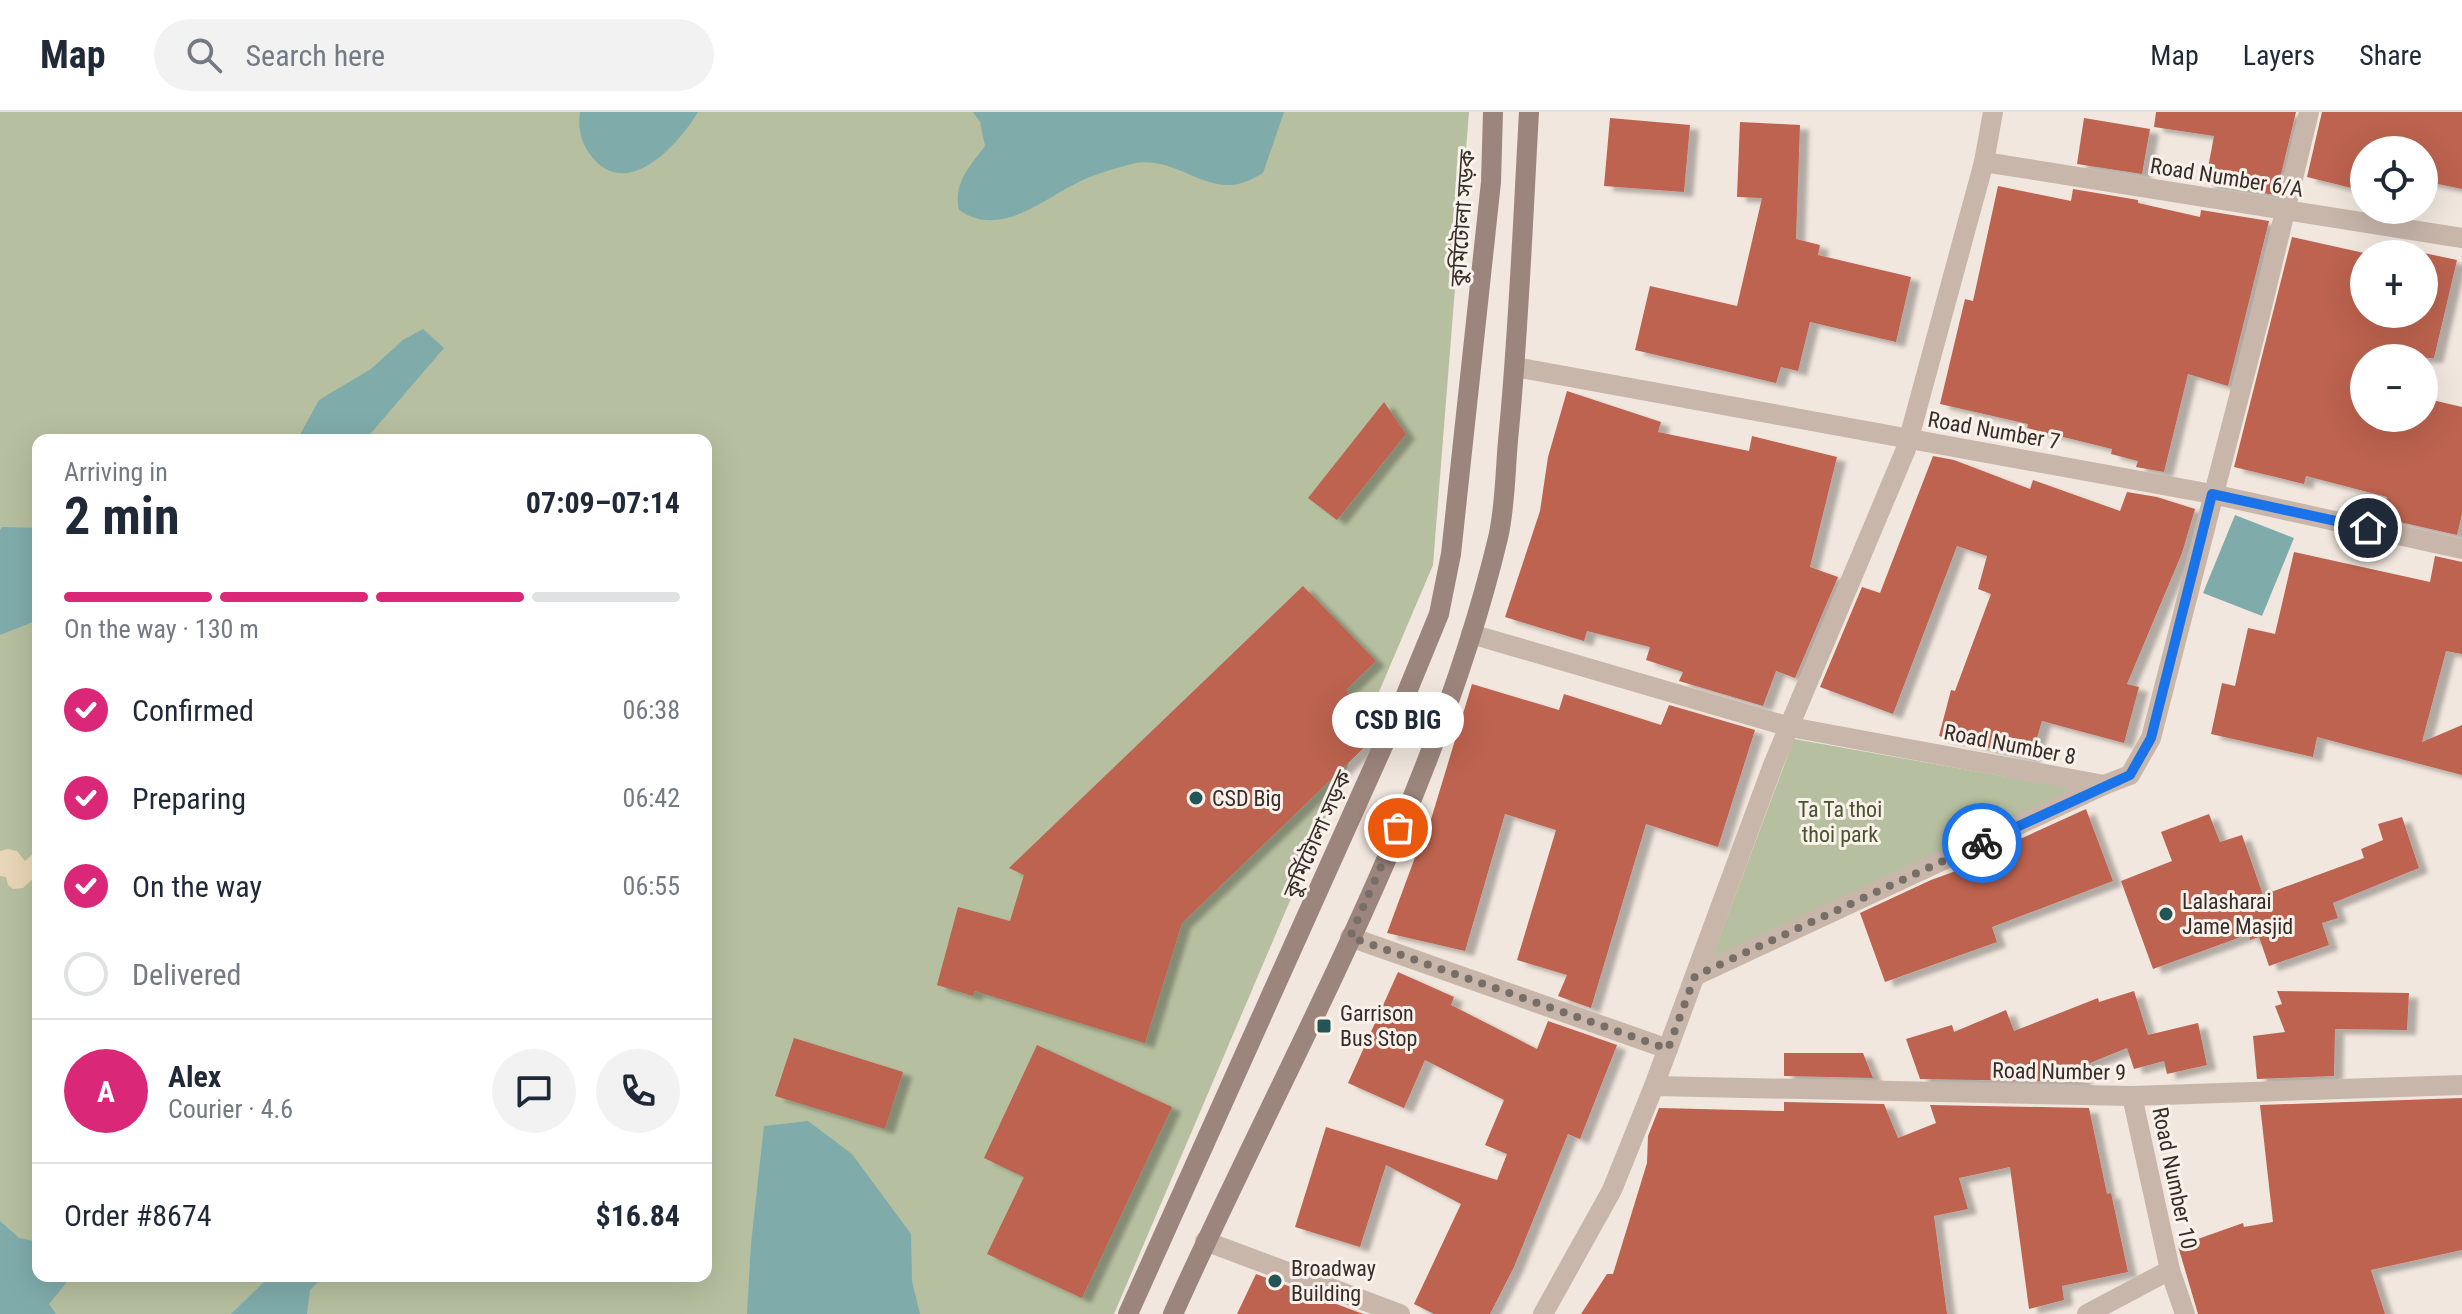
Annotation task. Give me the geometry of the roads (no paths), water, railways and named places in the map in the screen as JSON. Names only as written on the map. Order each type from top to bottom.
[{"type":"main road","name":"কুর্মিটোলা সড়ক","points":[[1128,1314],[1399,712],[1439,614],[1451,554],[1473,364],[1491,182],[1493,112]]},
{"type":"main road","points":[[1173,1314],[1350,937],[1421,774],[1471,634],[1499,535],[1515,367],[1529,112]]},
{"type":"street","points":[[1543,1314],[1612,1190],[1654,1086],[1773,765],[1908,438],[1984,162],[1993,112]]},
{"type":"street","points":[[2104,785],[2130,775],[2151,738],[2309,112]]},
{"type":"street","name":"Road Number 6/A","points":[[1984,162],[2462,238]]},
{"type":"street","name":"Road Number 7","points":[[1515,367],[2212,494],[2462,549]]},
{"type":"street","name":"Road Number 8","points":[[1471,634],[1790,727],[2104,785]]},
{"type":"street","name":"Road Number 8","points":[[1695,976],[2104,785]]},
{"type":"street","points":[[1350,937],[1668,1049]]},
{"type":"street","name":"Road Number 9","points":[[1654,1086],[2132,1096],[2462,1085]]},
{"type":"street","name":"Road Number 10","points":[[2132,1096],[2170,1270],[2185,1314]]},
{"type":"street","points":[[1205,1241],[1400,1314]]},
{"type":"street","name":"Road Number 10","points":[[2087,1314],[2170,1270]]},
{"type":"water","points":[[580,112],[698,112],[664,154],[633,172],[618,173],[603,167],[589,153],[580,133]]},
{"type":"water","points":[[973,112],[1284,112],[1263,173],[1243,183],[1217,184],[1168,166],[1142,162],[1085,179],[1017,215],[988,220],[959,210],[958,191],[961,183],[985,146],[980,122]]},
{"type":"water","points":[[423,329],[444,348],[370,434],[300,434],[319,400],[371,369],[403,340]]},
{"type":"water","points":[[2235,515],[2294,538],[2262,616],[2203,593]]},
{"type":"water","points":[[2,527],[32,528],[32,622],[0,635]]},
{"type":"water","points":[[808,1121],[852,1154],[911,1234],[912,1281],[920,1314],[747,1314],[764,1126]]},
{"type":"water","points":[[0,1221],[19,1238],[32,1241],[32,1282],[67,1282],[49,1304],[56,1314],[0,1314]]},
{"type":"water","points":[[264,1282],[318,1282],[310,1290],[307,1314],[231,1314]]},
{"type":"place","name":"CSD Big","points":[[1196,798]]},
{"type":"place","name":"CSD BIG","points":[[1398,828]]},
{"type":"place","name":"Lalasharai Jame Masjid","points":[[2166,914]]},
{"type":"place","name":"Garrison Bus Stop","points":[[1324,1026]]},
{"type":"place","name":"Broadway Building","points":[[1275,1281]]},
{"type":"park label","name":"Ta Ta thoi thoi park","points":[[1840,822]]}]
